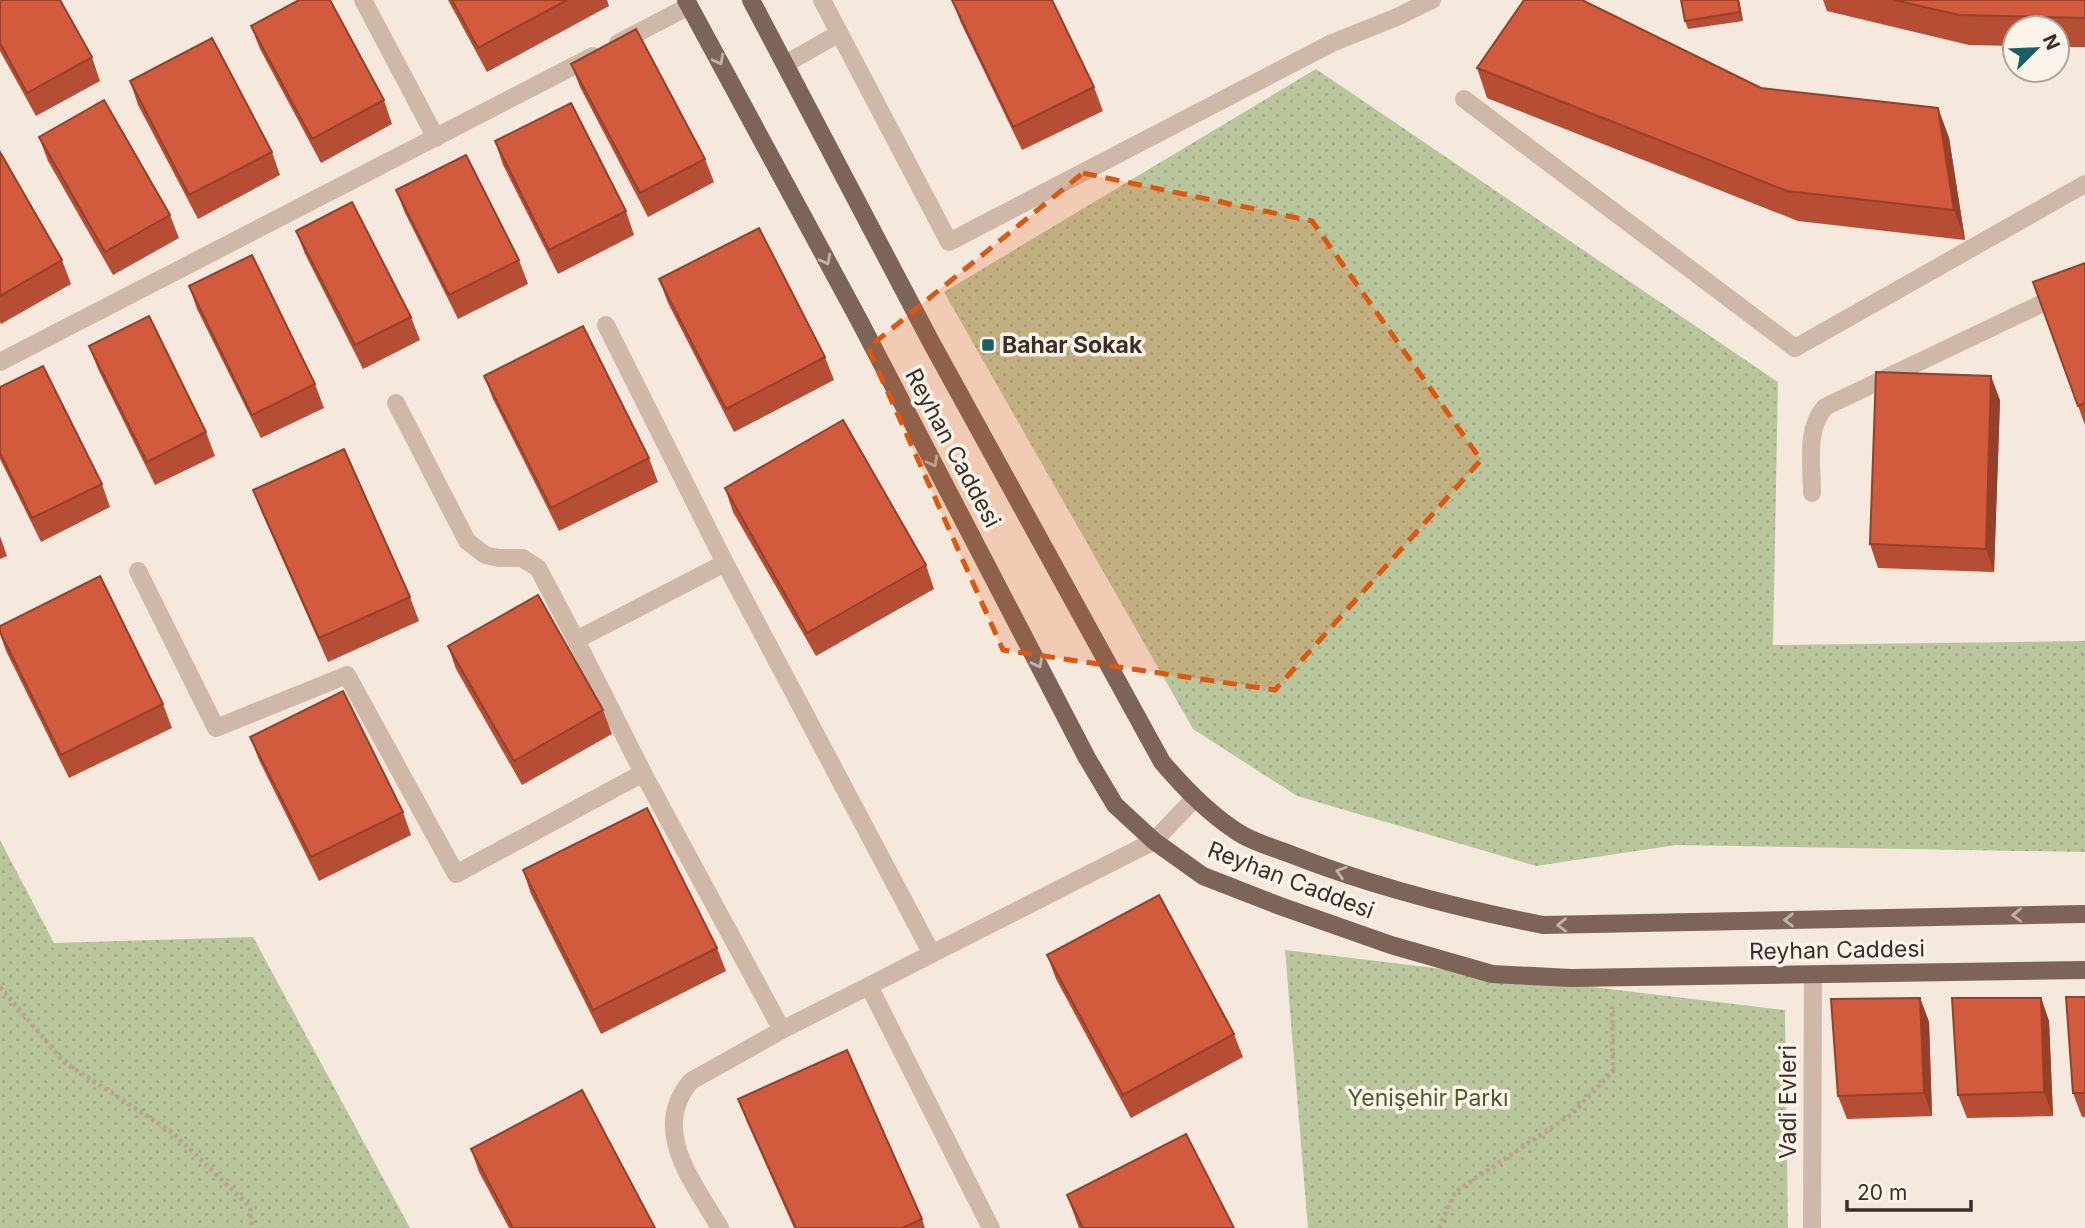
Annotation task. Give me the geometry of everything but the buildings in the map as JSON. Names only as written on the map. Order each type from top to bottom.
[{"type":"main road","name":"Reyhan Caddesi","points":[[751,0],[931,342],[1162,762],[1194,799],[1238,833],[1312,863],[1410,894],[1543,925],[2085,914]]},
{"type":"main road","name":"Reyhan Caddesi","points":[[688,3],[859,320],[1087,758],[1115,805],[1154,841],[1203,876],[1391,945],[1492,974],[1571,978],[2085,970]]},
{"type":"lane","points":[[363,0],[436,138]]},
{"type":"lane","points":[[822,0],[949,242],[1332,43],[1398,17],[1432,0]]},
{"type":"lane","points":[[0,362],[436,138],[688,3]]},
{"type":"lane","points":[[785,64],[838,34]]},
{"type":"lane","points":[[1464,99],[1795,348],[2085,184]]},
{"type":"lane","points":[[1812,493],[1811,429],[1825,407],[2085,284]]},
{"type":"lane","points":[[606,325],[725,563],[932,954]]},
{"type":"lane","points":[[396,403],[467,541],[485,555],[522,558],[538,568],[643,773],[782,1030]]},
{"type":"lane","points":[[576,640],[725,563]]},
{"type":"lane","points":[[138,571],[216,728],[347,675],[456,874],[643,773]]},
{"type":"lane","points":[[720,1228],[679,1157],[675,1138],[674,1111],[682,1091],[691,1081],[782,1030],[1154,841],[1194,799]]},
{"type":"lane","name":"Vadi Evleri","points":[[1812,1228],[1813,976]]},
{"type":"lane","points":[[869,986],[991,1228]]},
{"type":"path","points":[[1439,1228],[1455,1192],[1572,1114],[1613,1071],[1612,977]]},
{"type":"path","points":[[0,987],[64,1062],[173,1133],[250,1207],[252,1228]]},
{"type":"highlighted area","points":[[1083,173],[1312,221],[1481,460],[1275,690],[1003,650],[868,348]]},
{"type":"green space","points":[[1316,69],[1778,382],[1773,645],[2085,641],[2085,852],[1676,845],[1536,866],[1297,796],[1193,729],[944,292]]},
{"type":"green space","points":[[0,840],[54,943],[253,937],[410,1228],[0,1228]]},
{"type":"green space","name":"Yenişehir Parkı","points":[[1285,950],[1785,1010],[1788,1228],[1308,1228]]},
{"type":"place","name":"Bahar Sokak","points":[[988,345]]}]
